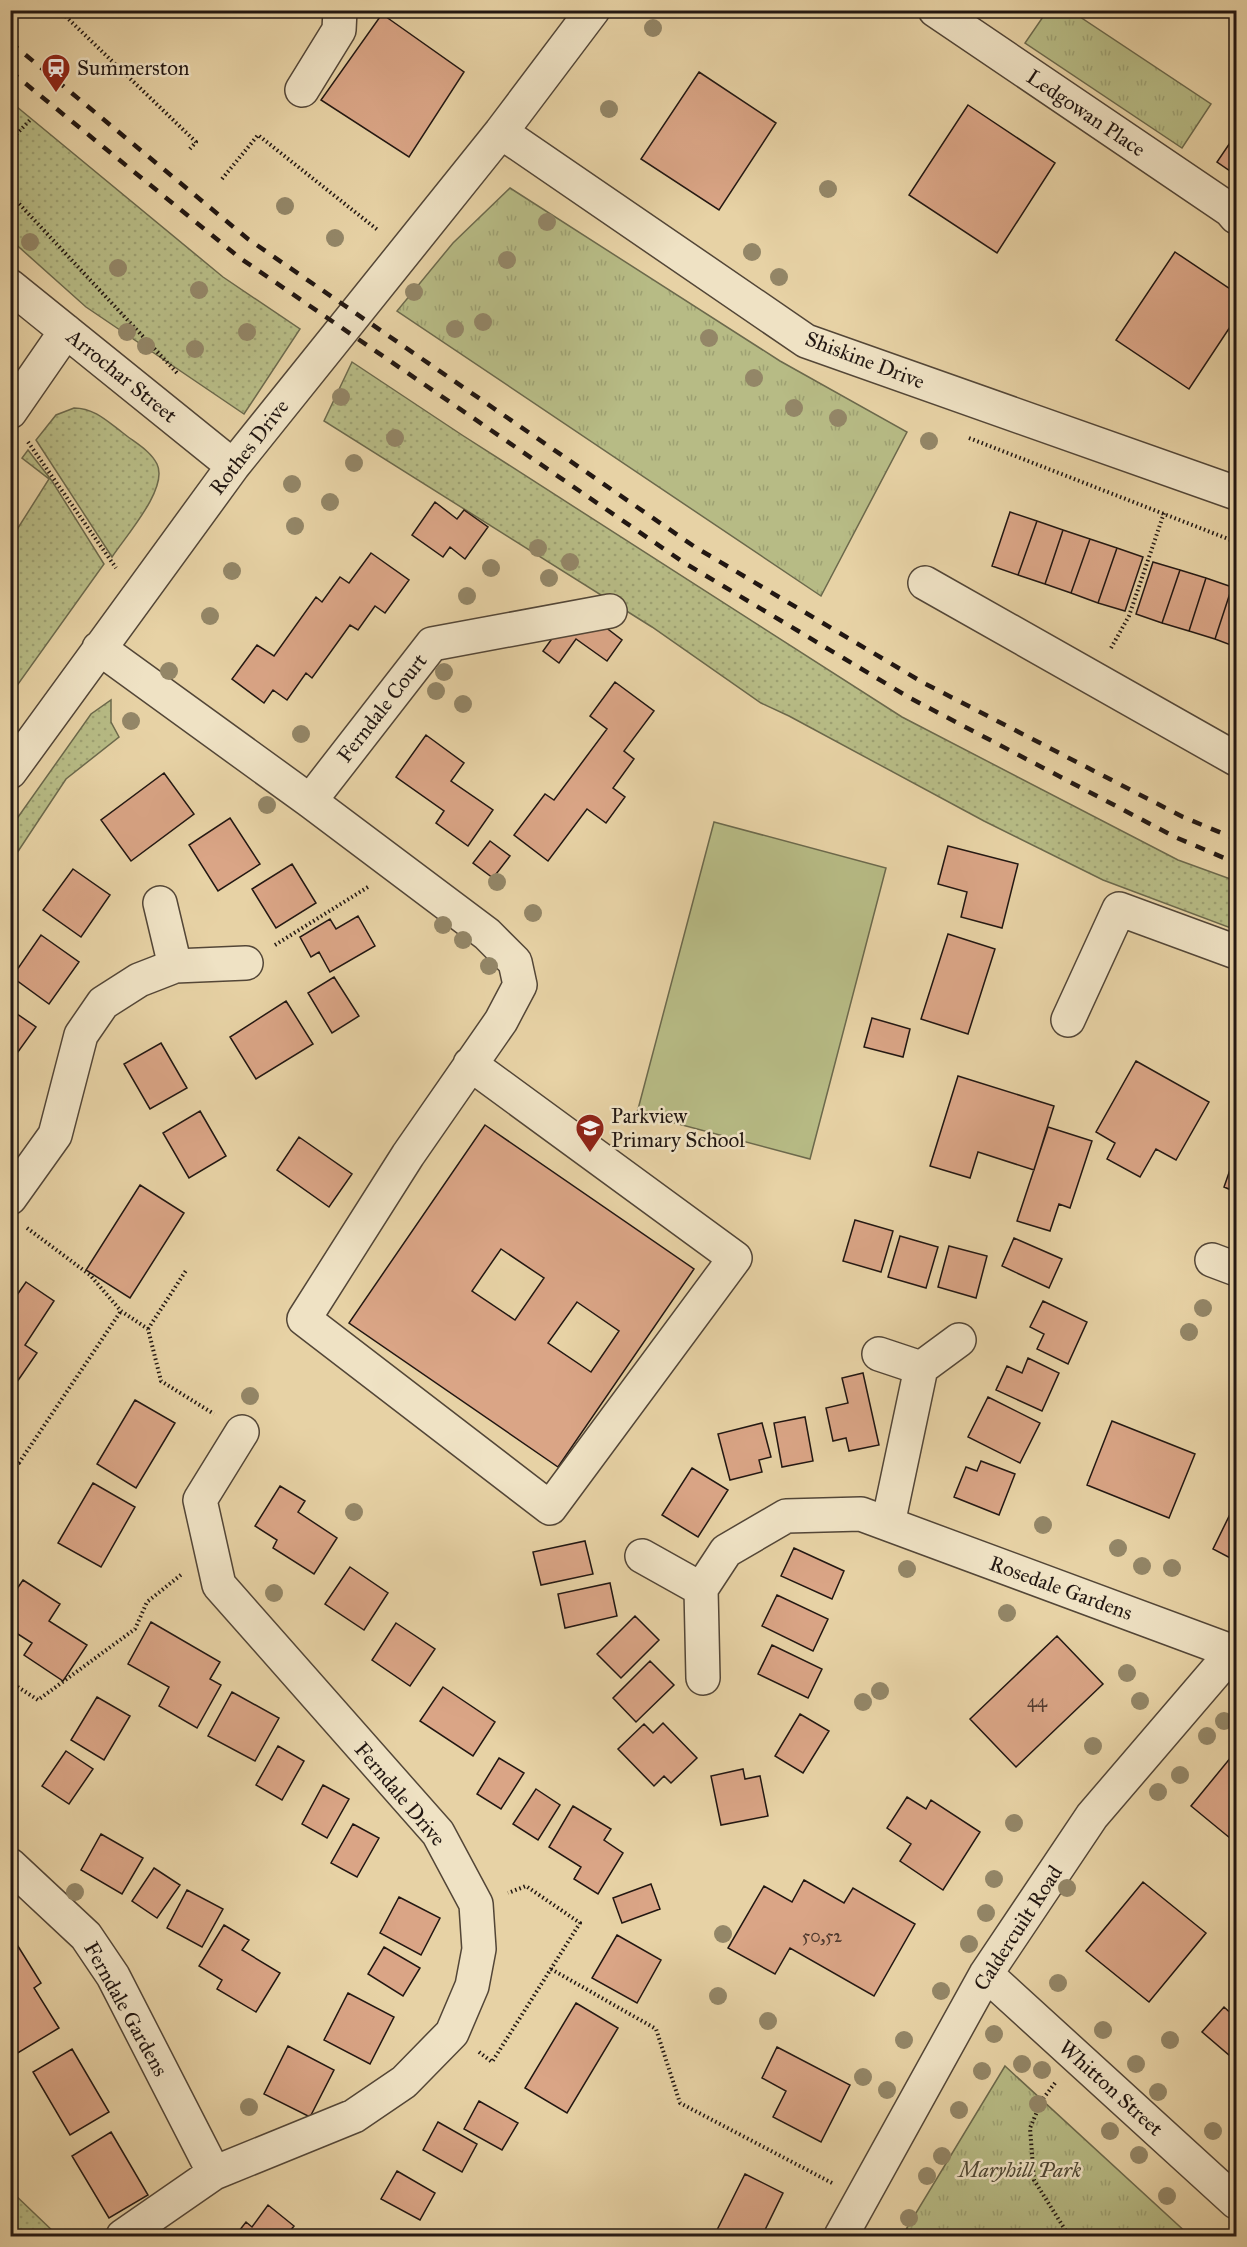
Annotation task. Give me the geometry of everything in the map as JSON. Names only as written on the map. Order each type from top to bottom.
[{"type":"street","points":[[302,90],[339,30],[340,10]]},
{"type":"street","name":"Rothes Drive","points":[[10,772],[233,466],[501,132],[593,10]]},
{"type":"street","name":"Ledgowan Place","points":[[935,10],[1230,210],[1236,217]]},
{"type":"street","name":"Shiskine Drive","points":[[501,132],[806,340],[1236,493]]},
{"type":"street","name":"Arrochar Street","points":[[10,286],[233,466]]},
{"type":"street","points":[[17,424],[66,331]]},
{"type":"street","points":[[925,584],[1236,759]]},
{"type":"street","name":"Ferndale Court","points":[[310,801],[432,644],[610,611]]},
{"type":"street","points":[[99,648],[488,934],[515,962],[520,985],[501,1021],[470,1064],[408,1155],[304,1319],[550,1508],[735,1258],[470,1064]]},
{"type":"street","points":[[160,903],[175,966]]},
{"type":"street","points":[[1068,1020],[1119,909],[1236,952]]},
{"type":"street","points":[[15,1210],[55,1135],[81,1035],[103,1003],[139,980],[175,966],[246,963]]},
{"type":"street","points":[[888,1524],[921,1368],[959,1340]]},
{"type":"street","points":[[879,1353],[921,1368]]},
{"type":"street","name":"Ferndale Drive","points":[[123,2236],[214,2174],[354,2116],[404,2082],[452,2033],[472,1986],[479,1949],[476,1904],[438,1833],[219,1585],[200,1500],[242,1432]]},
{"type":"street","name":"Rosedale Gardens","points":[[700,1589],[726,1551],[786,1516],[861,1514],[1235,1651]]},
{"type":"street","points":[[642,1556],[700,1589],[703,1678]]},
{"type":"street","name":"Caldercuilt Road","points":[[841,2236],[986,1974],[1092,1816],[1235,1651]]},
{"type":"street","name":"Ferndale Gardens","points":[[10,1865],[87,1936],[113,1976],[214,2174]]},
{"type":"street","name":"Whitton Street","points":[[986,1974],[1236,2202]]},
{"type":"path","points":[[59,10],[196,142],[188,151]]},
{"type":"path","points":[[10,141],[31,120]]},
{"type":"path","points":[[222,179],[258,135],[404,253]]},
{"type":"path","points":[[10,194],[182,379]]},
{"type":"path","points":[[17,424],[136,597]]},
{"type":"path","points":[[971,439],[1236,542]]},
{"type":"path","points":[[1093,680],[1128,616],[1164,513]]},
{"type":"path","points":[[246,963],[399,868]]},
{"type":"path","points":[[15,1210],[90,1275],[121,1311],[148,1329],[161,1381],[242,1432]]},
{"type":"path","points":[[148,1329],[187,1269]]},
{"type":"path","points":[[10,1465],[19,1463],[121,1311]]},
{"type":"path","points":[[10,1682],[38,1700],[135,1629],[147,1602],[212,1551]]},
{"type":"path","points":[[452,2033],[492,2062],[580,1923],[526,1886],[476,1904]]},
{"type":"path","points":[[551,1969],[656,2029],[680,2103],[861,2198]]},
{"type":"path","points":[[1069,2236],[1034,2180],[1030,2128],[1042,2100],[1077,2057]]},
{"type":"green space","points":[[1047,11],[1071,11],[1211,104],[1182,148],[1025,43]]},
{"type":"green space","points":[[11,102],[223,277],[300,329],[244,414],[86,307],[11,240]]},
{"type":"green space","points":[[510,188],[780,361],[907,432],[821,596],[397,311],[453,243]]},
{"type":"green space","points":[[352,362],[902,717],[1178,860],[1236,881],[1236,930],[1103,880],[984,821],[761,703],[652,627],[324,421]]},
{"type":"green space","points":[[74,408],[88,410],[106,420],[146,450],[157,464],[159,474],[157,486],[151,499],[112,557],[36,440],[56,415]]},
{"type":"green space","points":[[28,450],[52,481],[104,564],[11,694],[11,539],[49,479],[22,458]]},
{"type":"green space","points":[[111,700],[111,722],[119,737],[66,779],[11,862],[11,827],[91,714]]},
{"type":"green space","points":[[714,822],[886,868],[810,1159],[637,1113]]},
{"type":"green space","name":"Maryhill Park","points":[[1005,2066],[1190,2236],[902,2236]]},
{"type":"green space","points":[[11,2191],[58,2236],[11,2236]]},
{"type":"building","points":[[382,14],[464,72],[409,157],[321,100]]},
{"type":"building","points":[[699,72],[776,123],[719,210],[641,159]]},
{"type":"building","points":[[968,105],[1055,163],[997,253],[909,195]]},
{"type":"building","points":[[1236,134],[1236,175],[1217,162]]},
{"type":"building","points":[[1175,252],[1236,293],[1236,318],[1189,389],[1116,340]]},
{"type":"building","points":[[435,502],[457,519],[464,510],[488,527],[465,559],[450,547],[443,557],[412,535]]},
{"type":"building","points":[[1010,512],[1037,521],[1018,575],[992,566]]},
{"type":"building","points":[[1037,521],[1063,530],[1045,584],[1018,575]]},
{"type":"building","points":[[1063,530],[1090,539],[1071,593],[1045,584]]},
{"type":"building","points":[[1090,539],[1117,548],[1098,603],[1071,593]]},
{"type":"building","points":[[1117,548],[1143,557],[1125,611],[1098,603]]},
{"type":"building","points":[[371,553],[409,580],[385,613],[375,606],[358,630],[350,625],[312,678],[306,673],[287,700],[273,690],[264,703],[232,679],[257,645],[274,656],[316,597],[322,602],[340,577],[349,583]]},
{"type":"building","points":[[1153,562],[1180,570],[1162,623],[1136,614]]},
{"type":"building","points":[[1180,570],[1206,578],[1189,631],[1162,623]]},
{"type":"building","points":[[1206,578],[1232,587],[1215,639],[1189,631]]},
{"type":"building","points":[[1232,587],[1236,589],[1236,647],[1215,639]]},
{"type":"building","points":[[596,620],[622,640],[607,661],[576,639],[559,663],[543,651],[559,629]]},
{"type":"building","points":[[615,682],[654,711],[624,751],[634,759],[613,788],[625,797],[606,823],[587,809],[548,861],[514,835],[545,794],[554,800],[607,729],[590,716]]},
{"type":"building","points":[[426,735],[464,763],[451,781],[493,810],[468,846],[436,823],[444,811],[396,777]]},
{"type":"building","points":[[164,773],[194,814],[131,861],[101,820]]},
{"type":"building","points":[[230,818],[260,864],[218,891],[189,845]]},
{"type":"building","points":[[490,841],[510,856],[493,878],[473,863]]},
{"type":"building","points":[[948,846],[1018,864],[1002,928],[961,917],[967,892],[938,884]]},
{"type":"building","points":[[292,864],[316,903],[276,928],[252,889]]},
{"type":"building","points":[[73,869],[110,895],[81,937],[43,910]]},
{"type":"building","points":[[358,916],[375,946],[330,972],[319,952],[311,957],[300,937],[330,919],[336,929]]},
{"type":"building","points":[[948,934],[995,949],[968,1034],[921,1019]]},
{"type":"building","points":[[41,935],[79,962],[49,1004],[12,977]]},
{"type":"building","points":[[334,977],[359,1016],[332,1033],[308,993]]},
{"type":"building","points":[[286,1001],[313,1044],[256,1079],[230,1037]]},
{"type":"building","points":[[10,1009],[36,1027],[10,1063]]},
{"type":"building","points":[[872,1018],[910,1029],[903,1057],[864,1047]]},
{"type":"building","points":[[161,1043],[187,1088],[150,1109],[124,1064]]},
{"type":"building","points":[[1136,1061],[1209,1102],[1176,1160],[1156,1149],[1140,1177],[1107,1159],[1115,1143],[1096,1132]]},
{"type":"building","points":[[958,1076],[1054,1106],[1034,1170],[978,1152],[970,1178],[930,1166]]},
{"type":"building","points":[[200,1111],[226,1156],[189,1178],[163,1133]]},
{"type":"building","points":[[485,1125],[694,1269],[558,1467],[349,1323]],"holes":[[[501,1249],[544,1278],[515,1320],[472,1291]],[[577,1302],[619,1331],[591,1372],[548,1343]]]},
{"type":"building","points":[[1048,1127],[1092,1141],[1070,1208],[1059,1204],[1050,1231],[1017,1221]]},
{"type":"building","points":[[299,1137],[352,1174],[329,1207],[277,1170]]},
{"type":"building","points":[[1231,1167],[1236,1169],[1236,1192],[1224,1187]]},
{"type":"building","points":[[140,1185],[184,1213],[130,1298],[86,1270]]},
{"type":"building","points":[[855,1220],[893,1231],[881,1272],[843,1261]]},
{"type":"building","points":[[900,1236],[938,1247],[926,1288],[888,1277]]},
{"type":"building","points":[[1014,1238],[1062,1259],[1049,1288],[1002,1266]]},
{"type":"building","points":[[949,1246],[987,1256],[976,1298],[938,1287]]},
{"type":"building","points":[[26,1282],[54,1301],[25,1345],[37,1353],[10,1392],[10,1305]]},
{"type":"building","points":[[1043,1301],[1087,1322],[1068,1364],[1037,1349],[1044,1334],[1030,1327]]},
{"type":"building","points":[[1028,1358],[1059,1373],[1042,1411],[996,1390],[1007,1366],[1022,1373]]},
{"type":"building","points":[[863,1373],[879,1445],[849,1451],[846,1438],[833,1441],[826,1408],[848,1403],[842,1378]]},
{"type":"building","points":[[988,1397],[1040,1423],[1020,1463],[968,1437]]},
{"type":"building","points":[[135,1400],[175,1423],[136,1488],[97,1464]]},
{"type":"building","points":[[805,1417],[813,1461],[782,1467],[774,1423]]},
{"type":"building","points":[[1112,1421],[1195,1454],[1169,1518],[1087,1485]]},
{"type":"building","points":[[762,1423],[771,1457],[759,1460],[762,1472],[730,1480],[718,1434]]},
{"type":"building","points":[[981,1461],[1015,1474],[999,1515],[954,1497],[966,1467],[977,1471]]},
{"type":"building","points":[[692,1468],[728,1490],[698,1537],[662,1515]]},
{"type":"building","points":[[93,1483],[135,1507],[101,1567],[58,1543]]},
{"type":"building","points":[[280,1486],[305,1501],[298,1512],[337,1538],[314,1574],[273,1548],[277,1540],[255,1526]]},
{"type":"building","points":[[1236,1502],[1236,1561],[1213,1549]]},
{"type":"building","points":[[585,1541],[593,1574],[541,1585],[533,1552]]},
{"type":"building","points":[[794,1548],[844,1571],[832,1599],[781,1576]]},
{"type":"building","points":[[350,1567],[388,1593],[364,1630],[325,1604]]},
{"type":"building","points":[[23,1580],[60,1604],[49,1621],[87,1645],[63,1681],[24,1655],[32,1643],[10,1629],[10,1599]]},
{"type":"building","points":[[610,1583],[617,1616],[565,1628],[558,1594]]},
{"type":"building","points":[[777,1595],[828,1619],[813,1651],[762,1626]]},
{"type":"building","points":[[635,1616],[659,1640],[621,1678],[597,1654]]},
{"type":"building","points":[[151,1622],[220,1662],[210,1679],[221,1685],[197,1728],[159,1706],[169,1687],[128,1664]]},
{"type":"building","points":[[396,1623],[435,1649],[410,1686],[372,1660]]},
{"type":"building","points":[[1057,1636],[1103,1684],[1016,1767],[970,1719]]},
{"type":"building","points":[[772,1645],[822,1669],[808,1698],[758,1674]]},
{"type":"building","points":[[650,1661],[674,1685],[636,1722],[613,1698]]},
{"type":"building","points":[[443,1687],[495,1722],[473,1756],[420,1721]]},
{"type":"building","points":[[232,1692],[279,1718],[255,1761],[208,1736]]},
{"type":"building","points":[[97,1697],[130,1716],[104,1760],[71,1740]]},
{"type":"building","points":[[800,1714],[829,1731],[803,1773],[775,1756]]},
{"type":"building","points":[[663,1723],[697,1758],[671,1783],[664,1776],[654,1786],[618,1749],[644,1724],[653,1733]]},
{"type":"building","points":[[278,1746],[304,1761],[282,1800],[256,1785]]},
{"type":"building","points":[[66,1751],[93,1769],[69,1804],[42,1786]]},
{"type":"building","points":[[1236,1751],[1236,1843],[1191,1806]]},
{"type":"building","points":[[499,1758],[524,1773],[501,1809],[477,1794]]},
{"type":"building","points":[[743,1769],[745,1779],[760,1776],[768,1816],[721,1825],[711,1776]]},
{"type":"building","points":[[323,1785],[349,1799],[327,1838],[302,1824]]},
{"type":"building","points":[[536,1789],[560,1805],[538,1840],[513,1824]]},
{"type":"building","points":[[907,1797],[926,1809],[931,1800],[980,1832],[943,1890],[900,1861],[911,1844],[887,1828]]},
{"type":"building","points":[[573,1806],[611,1829],[604,1840],[623,1853],[598,1894],[574,1879],[581,1867],[549,1847]]},
{"type":"building","points":[[353,1824],[379,1838],[357,1877],[331,1863]]},
{"type":"building","points":[[101,1834],[143,1858],[122,1894],[81,1870]]},
{"type":"building","points":[[154,1868],[180,1885],[157,1918],[132,1901]]},
{"type":"building","points":[[804,1880],[844,1903],[853,1888],[915,1924],[874,1996],[790,1948],[775,1974],[728,1948],[764,1886],[792,1902]]},
{"type":"building","points":[[1143,1882],[1206,1933],[1149,2002],[1086,1951]]},
{"type":"building","points":[[651,1884],[660,1909],[622,1923],[613,1898]]},
{"type":"building","points":[[187,1890],[223,1909],[202,1947],[167,1928]]},
{"type":"building","points":[[399,1897],[440,1918],[421,1955],[380,1933]]},
{"type":"building","points":[[224,1925],[249,1940],[242,1950],[280,1973],[256,2012],[217,1989],[222,1980],[199,1966]]},
{"type":"building","points":[[617,1935],[661,1960],[637,2003],[592,1978]]},
{"type":"building","points":[[16,1943],[41,1983],[34,1988],[59,2028],[16,2054],[10,2044],[10,1946]]},
{"type":"building","points":[[384,1947],[420,1968],[403,1996],[368,1974]]},
{"type":"building","points":[[348,1993],[394,2017],[370,2064],[324,2040]]},
{"type":"building","points":[[576,2003],[618,2028],[567,2113],[525,2088]]},
{"type":"building","points":[[1224,2007],[1236,2018],[1236,2061],[1202,2032]]},
{"type":"building","points":[[288,2046],[334,2070],[310,2117],[264,2094]]},
{"type":"building","points":[[777,2047],[850,2085],[821,2142],[773,2117],[786,2091],[762,2078]]},
{"type":"building","points":[[72,2049],[109,2112],[70,2135],[33,2072]]},
{"type":"building","points":[[479,2101],[518,2123],[502,2150],[464,2129]]},
{"type":"building","points":[[438,2122],[477,2144],[462,2172],[423,2150]]},
{"type":"building","points":[[111,2132],[148,2195],[109,2218],[72,2156]]},
{"type":"building","points":[[397,2171],[435,2193],[420,2220],[381,2199]]},
{"type":"building","points":[[745,2174],[783,2193],[762,2236],[714,2236]]},
{"type":"building","points":[[268,2205],[294,2226],[286,2236],[235,2236],[246,2222],[252,2227]]},
{"type":"railway","points":[[10,42],[248,239],[695,547],[922,682],[1183,817],[1236,839]]},
{"type":"railway","points":[[10,71],[240,258],[683,562],[910,698],[1175,837],[1236,863]]},
{"type":"place","name":"Summerston","points":[[56,94]]},
{"type":"place","name":"Parkview Primary School","points":[[590,1154]]}]
